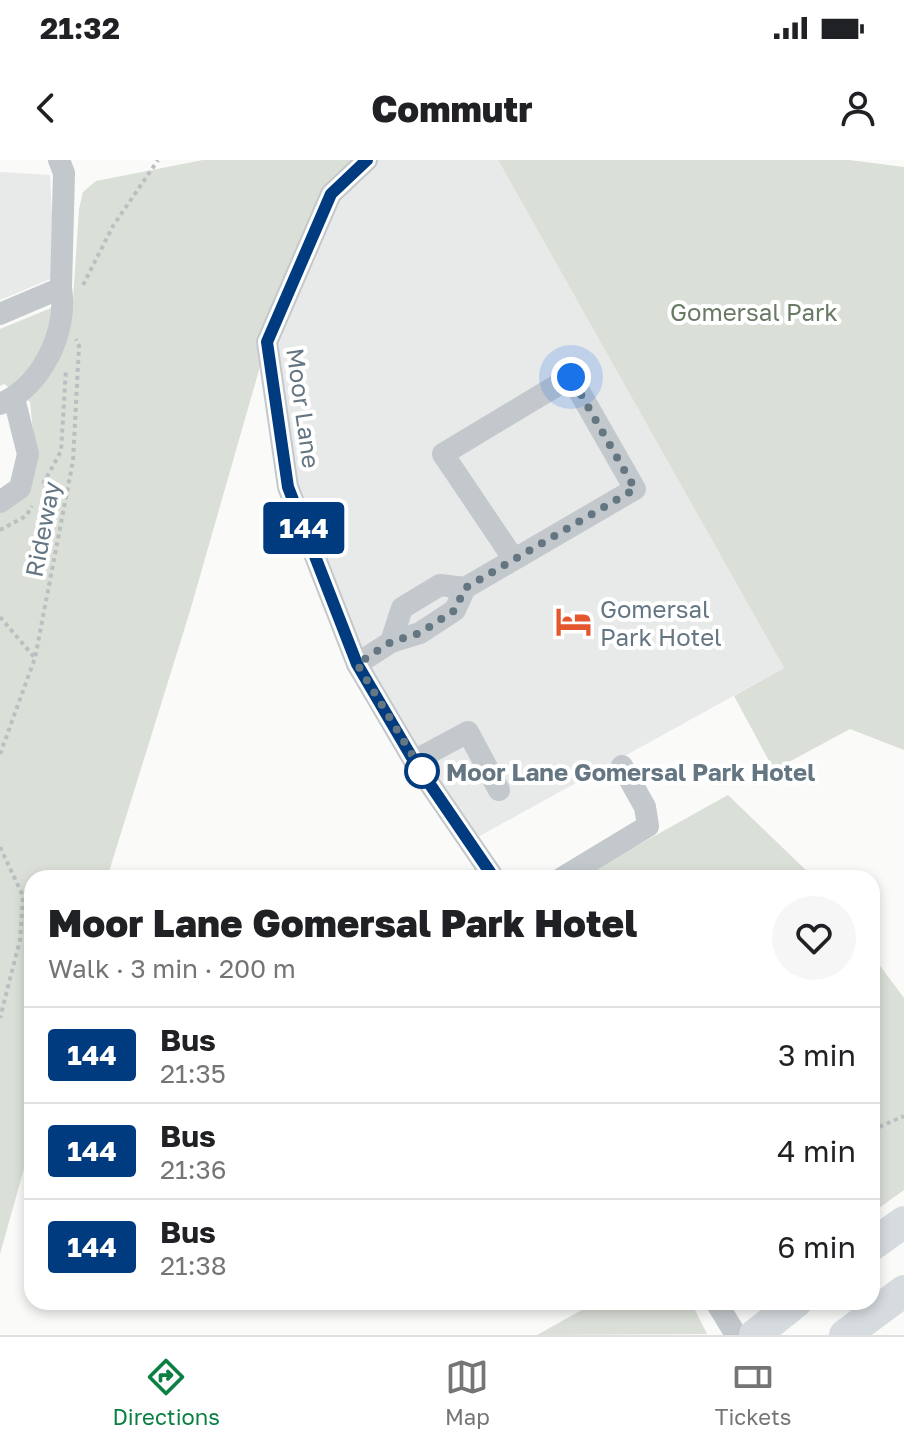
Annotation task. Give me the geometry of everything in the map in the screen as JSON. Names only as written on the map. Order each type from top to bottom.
[{"type":"highway","points":[[880,1239],[904,1222]]},
{"type":"highway","points":[[880,1309],[904,1291]]},
{"type":"highway","points":[[755,1335],[786,1310]]},
{"type":"highway","points":[[845,1335],[879,1310]]},
{"type":"street","points":[[0,502],[20,488],[28,454],[7,401],[49,357],[62,298],[64,173],[59,160]]},
{"type":"street","name":"Moor Lane","points":[[367,160],[331,194],[267,342],[288,487],[357,664],[414,761],[487,870]]},
{"type":"street","points":[[0,314],[62,298]]},
{"type":"street","points":[[357,664],[391,642],[402,608],[440,585],[465,588],[635,489],[571,377],[443,454],[513,558]]},
{"type":"street","points":[[414,761],[468,732],[499,790]]},
{"type":"street","points":[[575,870],[648,826],[645,807],[622,766]]},
{"type":"street","points":[[721,1310],[736,1335]]},
{"type":"path","name":"Rideway","points":[[0,754],[35,658],[73,461],[79,346],[62,298]]},
{"type":"path","points":[[0,617],[35,658]]},
{"type":"path","points":[[0,847],[23,896],[20,940],[0,1018]]},
{"type":"path","points":[[880,1126],[904,1116]]},
{"type":"shaded area","points":[[367,160],[498,160],[784,668],[469,842],[414,761],[288,487],[267,342],[331,194]]},
{"type":"shaded area","points":[[0,172],[50,175],[55,277],[0,300]]},
{"type":"green space","points":[[203,160],[354,160],[267,342],[190,611],[109,870],[24,870],[24,1168],[0,1254],[0,512],[24,490],[30,478],[34,449],[30,402],[4,384],[0,386],[0,329],[73,299],[79,209],[83,192],[96,181]]},
{"type":"green space","name":"Gomersal Park","points":[[498,160],[849,160],[904,167],[904,750],[850,729],[774,770],[734,696],[784,668]]},
{"type":"green space","points":[[728,795],[806,870],[593,870]]},
{"type":"green space","points":[[880,966],[904,998],[904,1190],[880,1207]]},
{"type":"green space","points":[[582,1310],[695,1310],[707,1334],[537,1335]]},
{"type":"bus line","name":"144","points":[[367,160],[331,194],[267,342],[288,487],[357,664],[414,761],[489,870]]},
{"type":"place","name":"Gomersal Park Hotel","points":[[574,622]]},
{"type":"place","name":"Moor Lane Gomersal Park Hotel","points":[[422,771]]},
{"type":"route","points":[[422,771],[428,781],[357,664],[391,642],[420,633],[455,610],[465,588],[635,489],[571,377]]}]
